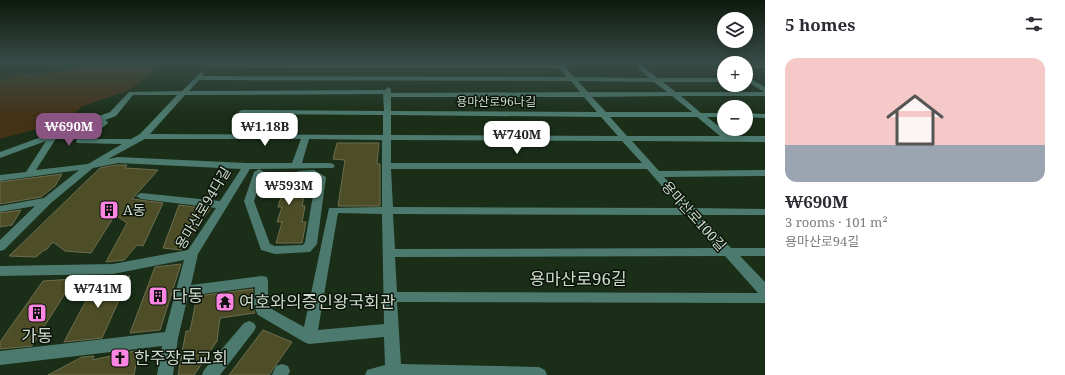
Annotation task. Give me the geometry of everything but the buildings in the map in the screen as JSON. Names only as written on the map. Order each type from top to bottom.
[{"type":"street","points":[[0,247],[47,201],[90,166],[143,136],[196,80]]},
{"type":"street","points":[[388,80],[386,166],[392,330],[392,373]]},
{"type":"street","name":"용마산로100길","points":[[573,80],[648,166],[765,291]]},
{"type":"street","points":[[657,80],[730,139]]},
{"type":"street","points":[[753,83],[765,90]]},
{"type":"street","points":[[0,155],[113,114],[131,93],[675,96],[765,94]]},
{"type":"street","points":[[242,112],[388,114]]},
{"type":"street","name":"용마산로96나길","points":[[388,114],[604,115]]},
{"type":"street","points":[[604,115],[717,115]]},
{"type":"street","points":[[753,115],[765,116]]},
{"type":"street","points":[[104,122],[80,141],[131,142]]},
{"type":"street","points":[[54,135],[85,138]]},
{"type":"street","points":[[29,174],[54,135]]},
{"type":"street","points":[[143,136],[765,139]]},
{"type":"street","points":[[296,166],[306,137]]},
{"type":"street","points":[[0,178],[90,166],[118,160],[250,170],[314,173],[320,176],[311,244],[306,249],[275,250],[265,247],[249,201],[250,170]]},
{"type":"street","points":[[250,170],[296,166],[330,166]]},
{"type":"street","points":[[386,166],[648,166]]},
{"type":"street","name":"용마산로94다길","points":[[165,375],[171,338],[192,254],[223,205],[250,170]]},
{"type":"street","points":[[656,174],[765,173]]},
{"type":"street","points":[[141,196],[223,205]]},
{"type":"street","points":[[0,209],[47,201]]},
{"type":"street","points":[[309,337],[333,210],[388,209],[765,212]]},
{"type":"street","points":[[389,253],[765,252]]},
{"type":"street","points":[[0,271],[113,269],[192,254]]},
{"type":"street","points":[[183,291],[262,280],[261,307],[263,311],[309,337],[392,330]]},
{"type":"street","name":"용마산로96길","points":[[391,297],[765,298]]},
{"type":"street","points":[[210,375],[249,327]]},
{"type":"street","points":[[0,358],[171,338]]},
{"type":"street","points":[[373,375],[392,373],[538,375]]},
{"type":"shaded area","points":[[141,80],[130,90],[83,106],[63,122],[0,139],[0,81]]},
{"type":"place","name":"A동","points":[[109,210]]},
{"type":"place","name":"다동","points":[[158,296]]},
{"type":"place","name":"여호와의증인왕국회관","points":[[225,302]]},
{"type":"place","name":"가동","points":[[37,313]]},
{"type":"place","name":"한주장로교회","points":[[120,358]]}]
